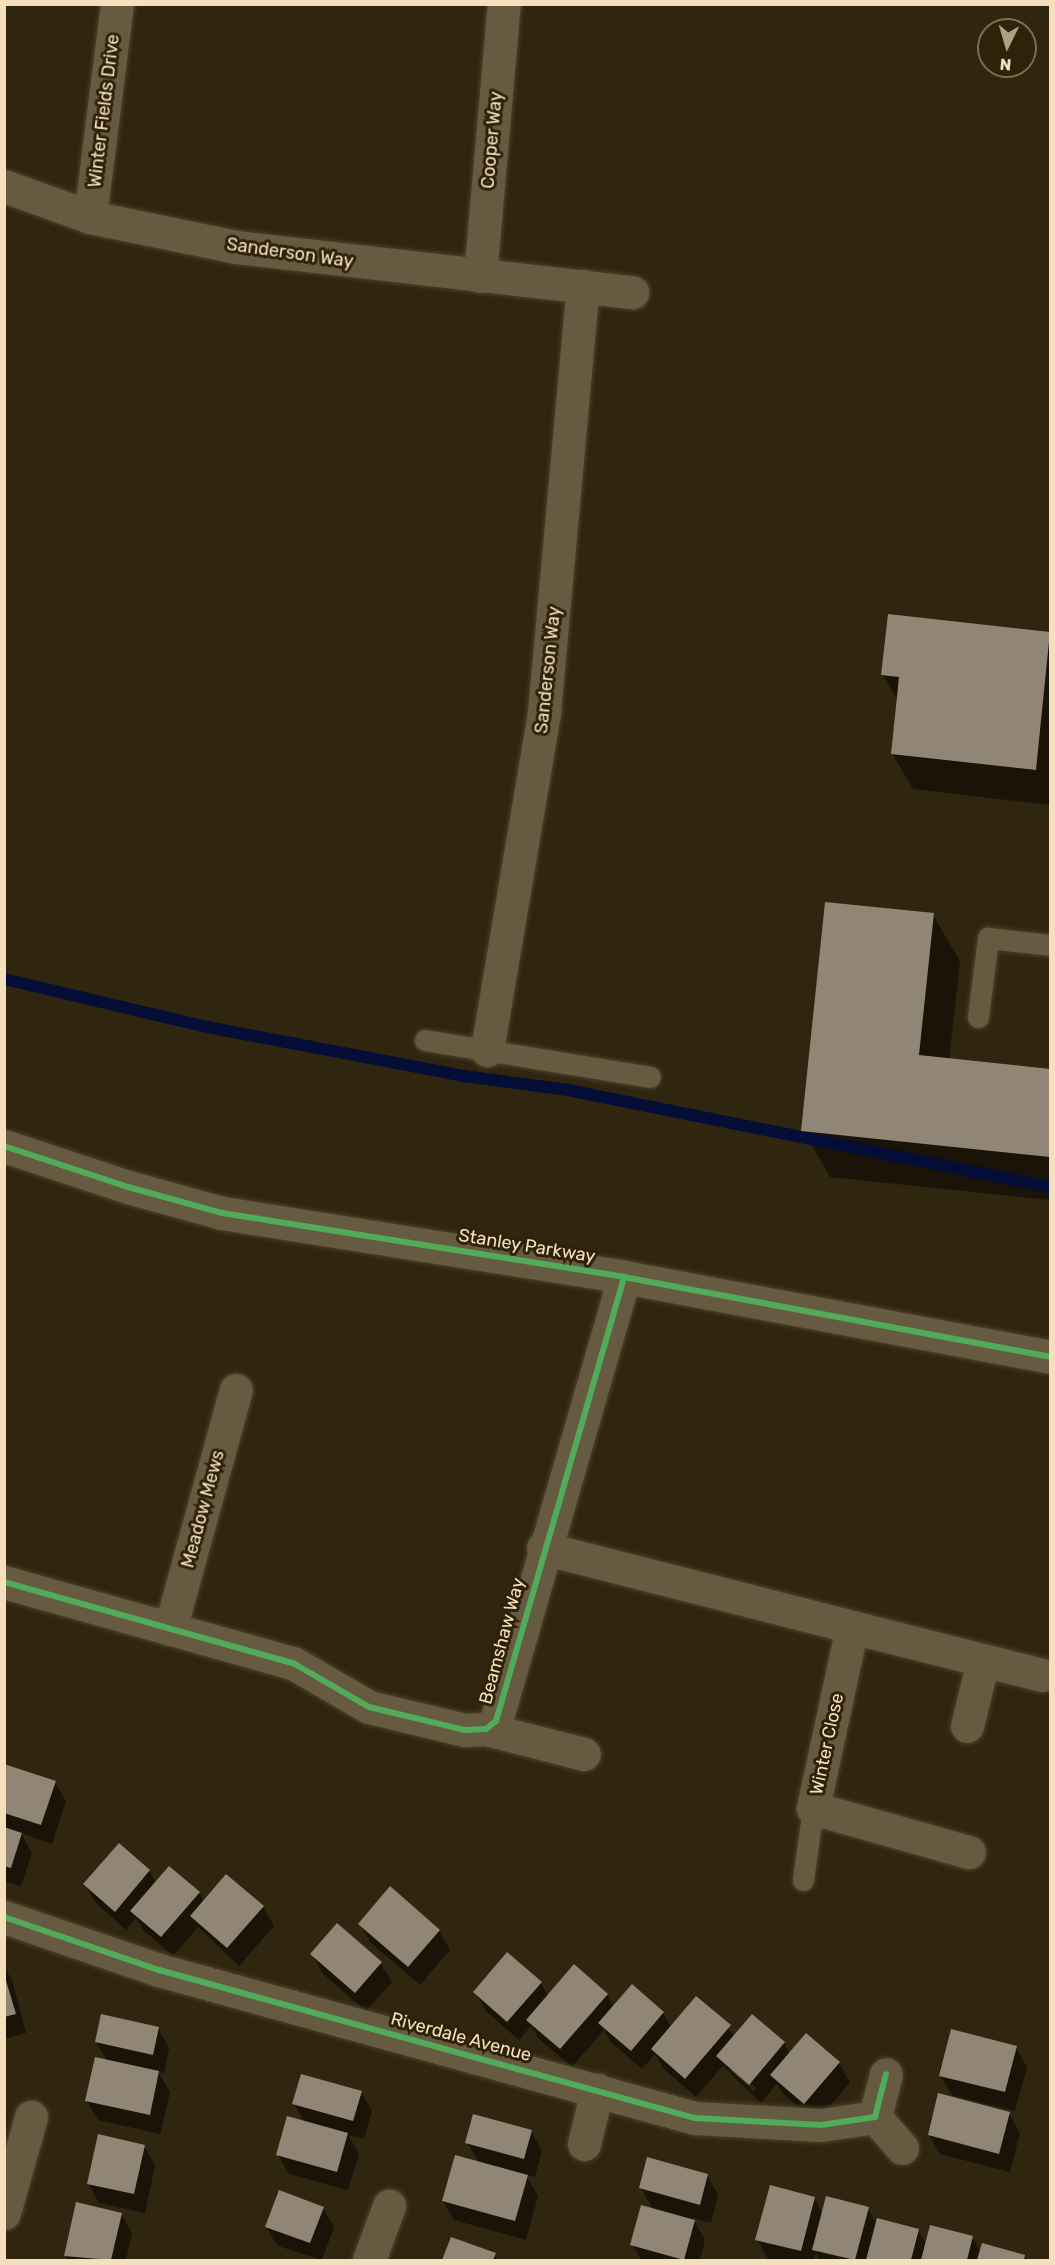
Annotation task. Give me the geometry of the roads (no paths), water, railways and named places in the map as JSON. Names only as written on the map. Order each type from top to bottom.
[{"type":"street","name":"Winter Fields Drive","points":[[90,217],[117,4]]},
{"type":"street","name":"Cooper Way","points":[[480,276],[504,4]]},
{"type":"street","name":"Sanderson Way","points":[[4,186],[90,217],[236,247],[632,292]]},
{"type":"street","name":"Sanderson Way","points":[[487,1050],[544,712],[583,286]]},
{"type":"street","name":"Stanley Parkway","points":[[4,1146],[128,1187],[222,1213],[624,1277],[1050,1358]]},
{"type":"street","name":"Beamshaw Way","points":[[486,1729],[496,1721],[543,1548],[624,1277]]},
{"type":"street","name":"Meadow Mews","points":[[170,1629],[236,1390]]},
{"type":"street","points":[[543,1548],[1042,1675]]},
{"type":"street","name":"Beamshaw Way","points":[[4,1582],[293,1664],[369,1707],[465,1730],[486,1729],[584,1754]]},
{"type":"street","name":"Winter Close","points":[[852,1628],[813,1808],[969,1852]]},
{"type":"street","points":[[967,1726],[983,1661]]},
{"type":"street","name":"Riverdale Avenue","points":[[4,1917],[159,1970],[695,2118],[821,2125],[875,2116]]},
{"type":"street","points":[[886,2074],[875,2116],[902,2148]]},
{"type":"street","points":[[584,2144],[597,2090]]},
{"type":"street","points":[[4,2212],[31,2117]]},
{"type":"street","points":[[369,2260],[389,2206]]},
{"type":"lane","points":[[978,1017],[988,938],[1050,945]]},
{"type":"lane","points":[[425,1040],[650,1077]]},
{"type":"lane","points":[[803,1880],[813,1808]]},
{"type":"waterway","points":[[4,979],[207,1027],[463,1076],[568,1090],[1050,1187]]}]
